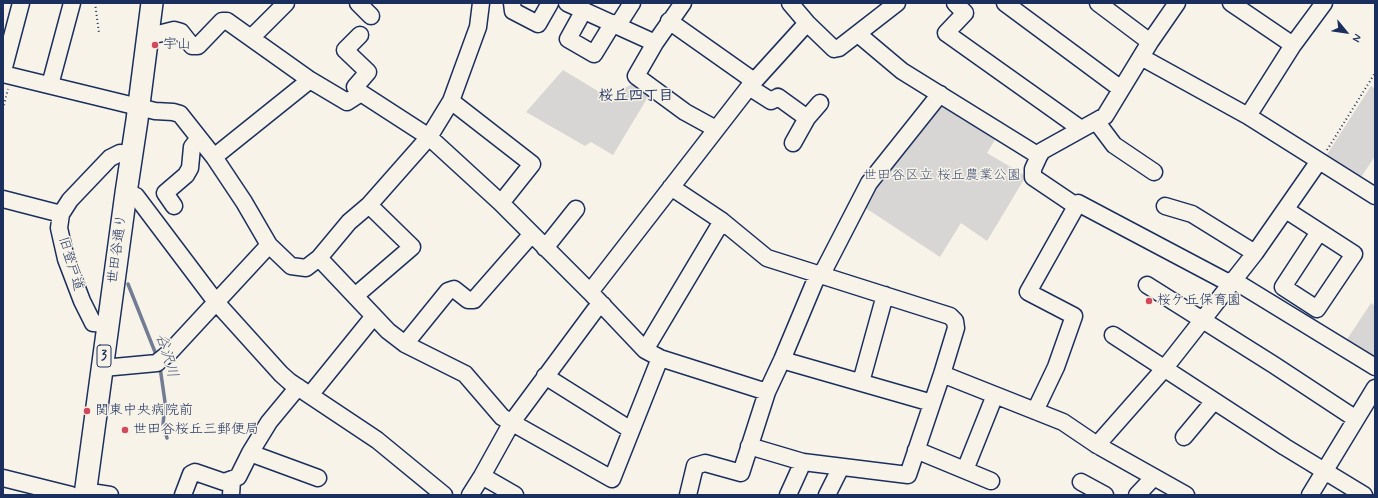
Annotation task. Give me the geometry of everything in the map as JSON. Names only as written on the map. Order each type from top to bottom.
[{"type":"main road","name":"世田谷通り","points":[[85,495],[152,3]]},
{"type":"street","points":[[21,3],[6,74],[155,111],[180,114],[214,157],[244,202],[269,245],[291,266],[306,268],[318,258],[349,222],[369,206],[429,137],[450,101],[478,28],[481,3]]},
{"type":"street","points":[[50,85],[72,3]]},
{"type":"street","points":[[251,38],[286,3]]},
{"type":"street","points":[[358,3],[371,16]]},
{"type":"street","points":[[512,3],[513,10],[538,24],[550,3]]},
{"type":"street","points":[[567,3],[655,43]]},
{"type":"street","points":[[584,10],[568,39],[594,54],[632,3]]},
{"type":"street","points":[[683,3],[669,21],[636,76],[685,112],[716,129]]},
{"type":"street","points":[[790,3],[807,23],[834,49],[839,48],[897,3]]},
{"type":"street","points":[[956,3],[965,13],[946,33],[1081,129]]},
{"type":"street","points":[[1005,3],[1121,89]]},
{"type":"street","points":[[1098,3],[1150,42]]},
{"type":"street","points":[[1076,206],[1033,177],[1033,169],[1039,156],[1042,152],[1104,116],[1150,42],[1177,3]]},
{"type":"street","points":[[1248,116],[1293,45],[1324,3]]},
{"type":"street","points":[[1237,5],[1293,45]]},
{"type":"street","points":[[148,34],[158,34],[174,30],[181,32],[192,46],[198,46],[222,22],[227,21],[310,80],[347,102],[361,93]]},
{"type":"street","points":[[669,21],[771,101],[778,97],[808,118]]},
{"type":"street","points":[[590,292],[751,84],[807,23]]},
{"type":"street","points":[[858,34],[902,71],[1039,156]]},
{"type":"street","points":[[360,35],[345,50],[368,72],[355,87],[361,93],[429,137],[501,203],[531,235],[603,305],[645,350],[660,358],[767,392]]},
{"type":"street","points":[[1141,57],[1248,116],[1375,196]]},
{"type":"street","points":[[214,157],[310,80]]},
{"type":"street","points":[[688,495],[695,466],[705,463],[741,473],[767,392],[820,274],[869,183],[940,94]]},
{"type":"street","points":[[450,101],[532,164],[501,203]]},
{"type":"street","points":[[793,143],[808,118],[820,104]]},
{"type":"street","points":[[1096,120],[1114,145],[1141,157],[1154,172]]},
{"type":"street","points":[[174,206],[165,193],[186,175],[190,168],[192,147],[200,138]]},
{"type":"street","points":[[3,199],[61,214],[70,200],[110,158],[120,154],[132,154]]},
{"type":"street","points":[[1097,446],[1164,369],[1255,253],[1319,161]]},
{"type":"street","points":[[671,187],[722,222],[767,258],[950,316],[955,321],[956,328],[942,374],[908,475],[803,462],[749,446]]},
{"type":"street","points":[[126,193],[136,196],[216,302],[281,374],[290,382],[377,440],[444,495]]},
{"type":"street","points":[[1035,411],[1056,368],[1074,316],[1028,292],[1078,203],[1232,282],[1375,367]]},
{"type":"street","points":[[355,296],[412,247],[369,206]]},
{"type":"street","points":[[1165,206],[1192,214],[1255,253]]},
{"type":"street","points":[[545,248],[576,208]]},
{"type":"street","points":[[1286,210],[1354,254],[1317,309],[1283,287],[1319,232]]},
{"type":"street","name":"旧登戸道","points":[[61,214],[59,228],[66,259],[82,301],[93,323],[108,324]]},
{"type":"street","points":[[645,350],[722,222]]},
{"type":"street","points":[[405,344],[448,291],[454,289],[468,300],[474,300],[531,235]]},
{"type":"street","points":[[103,368],[157,363],[169,353],[269,245]]},
{"type":"street","points":[[318,258],[388,331],[405,344],[465,374],[502,417],[612,479],[660,358]]},
{"type":"street","points":[[1147,285],[1274,364],[1356,418]]},
{"type":"street","points":[[861,382],[885,295]]},
{"type":"street","points":[[470,495],[512,422],[595,310],[603,305]]},
{"type":"street","points":[[182,495],[191,474],[195,472],[224,482],[232,487],[269,422],[304,391],[374,316]]},
{"type":"street","points":[[1113,335],[1302,458],[1364,495]]},
{"type":"street","points":[[782,360],[932,403]]},
{"type":"street","points":[[942,374],[1063,422],[1097,446],[1186,495]]},
{"type":"street","points":[[545,376],[632,430]]},
{"type":"street","points":[[1310,495],[1375,388]]},
{"type":"street","points":[[965,470],[995,395]]},
{"type":"street","points":[[1184,438],[1214,401]]},
{"type":"street","points":[[916,450],[991,481]]},
{"type":"street","points":[[250,453],[318,478]]},
{"type":"street","points":[[788,495],[803,462]]},
{"type":"street","points":[[827,495],[841,467]]},
{"type":"street","points":[[482,476],[515,495]]},
{"type":"street","points":[[1137,495],[1154,477]]},
{"type":"street","points":[[3,478],[71,495]]},
{"type":"street","points":[[1081,482],[1105,495]]},
{"type":"street","points":[[92,495],[97,493],[110,495]]},
{"type":"path","points":[[95,3],[99,33]]},
{"type":"path","points":[[1319,161],[1375,73]]},
{"type":"path","points":[[3,109],[6,74]]},
{"type":"green space","points":[[563,70],[616,102],[626,87],[637,82],[651,92],[613,155],[591,142],[585,146],[526,112]]},
{"type":"green space","points":[[1371,86],[1375,89],[1375,156],[1358,182],[1324,159]]},
{"type":"green space","name":"世田谷区立 桜丘農業公園","points":[[940,97],[999,133],[987,153],[1026,176],[987,241],[961,223],[940,257],[861,205]]},
{"type":"green space","points":[[1371,303],[1375,306],[1375,377],[1338,353]]},
{"type":"waterway","name":"谷沢川","points":[[128,284],[157,357]]},
{"type":"waterway","name":"谷沢川","points":[[160,367],[165,402],[163,425],[167,438]]},
{"type":"place","name":"宇山","points":[[155,45]]},
{"type":"place","name":"桜ケ丘保育園","points":[[1149,301]]},
{"type":"place","name":"関東中央病院前","points":[[87,411]]},
{"type":"place","name":"世田谷桜丘三郵便局","points":[[125,430]]},
{"type":"district","name":"桜丘四丁目","points":[[636,97]]}]
